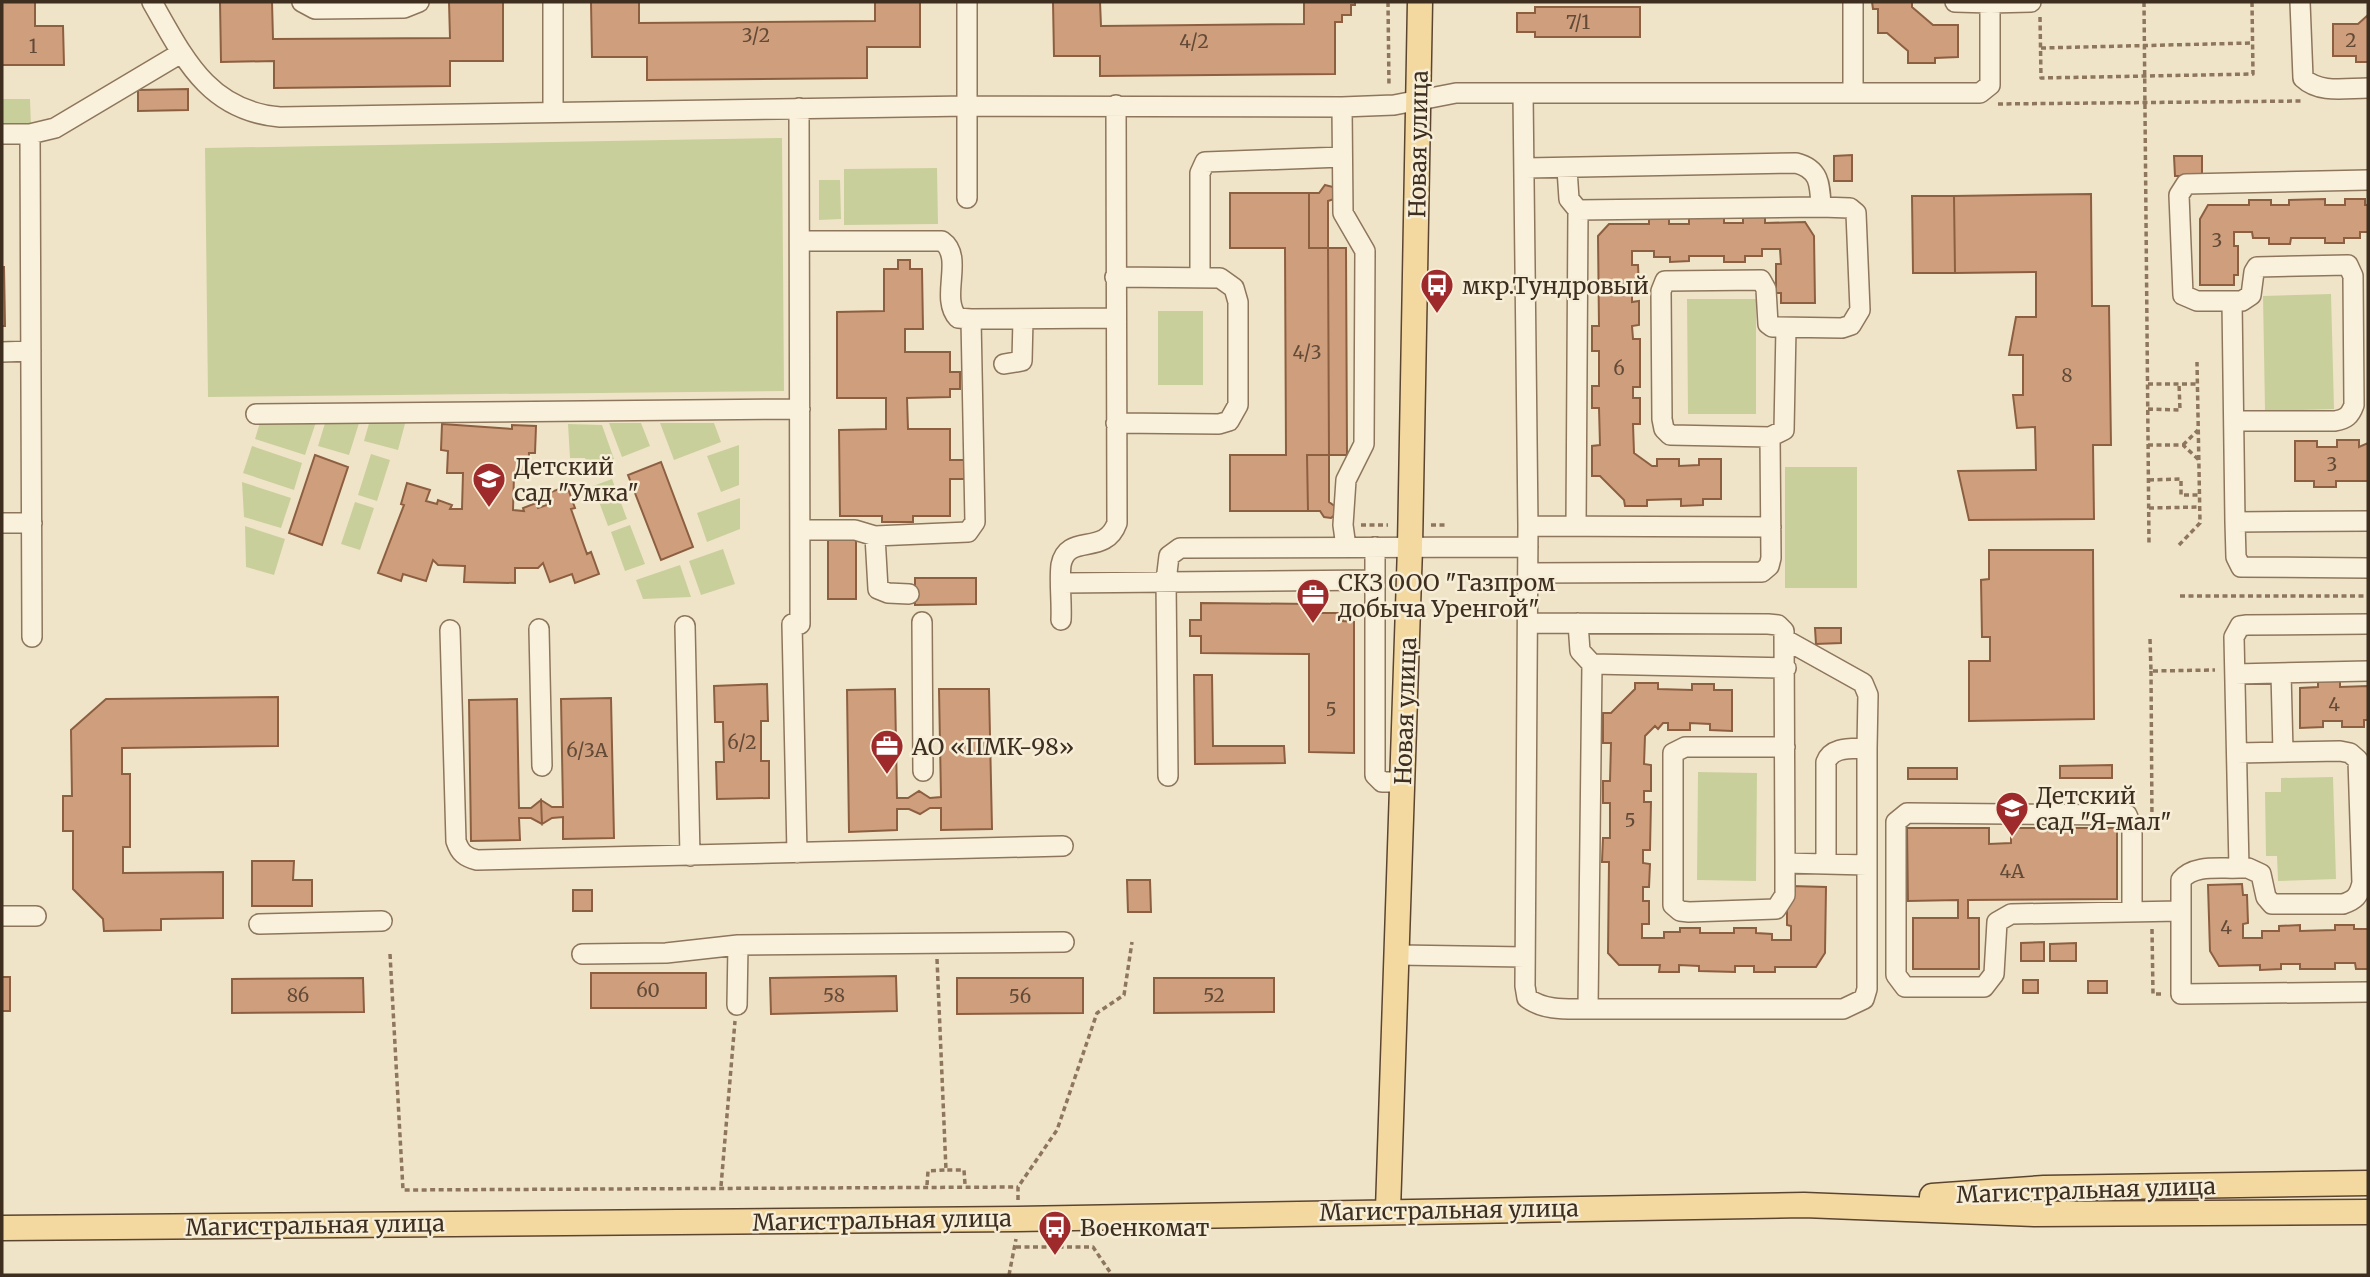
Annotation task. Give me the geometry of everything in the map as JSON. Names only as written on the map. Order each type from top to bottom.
[{"type":"main road","name":"Новая улица","points":[[1388,1210],[1410,547],[1420,2]]},
{"type":"main road","name":"Магистральная улица","points":[[1804,1205],[2044,1188],[2368,1183]]},
{"type":"main road","name":"Магистральная улица","points":[[2,1228],[1031,1219],[1388,1210],[1804,1205],[2035,1214],[2368,1212]]},
{"type":"main road","points":[[2140,1213],[2282,1225],[2368,1225]]},
{"type":"street","points":[[152,2],[181,53],[205,83],[226,102],[262,115],[967,106],[1342,107],[1394,105],[1455,93],[1980,93],[1990,85],[1992,73],[1990,3]]},
{"type":"street","points":[[302,2],[315,9],[404,8],[419,2]]},
{"type":"street","points":[[553,2],[553,111]]},
{"type":"street","points":[[967,2],[967,198]]},
{"type":"street","points":[[1853,2],[1853,93]]},
{"type":"street","points":[[1955,2],[2035,7]]},
{"type":"street","points":[[2300,2],[2303,78],[2311,86],[2323,88],[2368,88]]},
{"type":"street","points":[[2,134],[30,134],[55,128],[181,53]]},
{"type":"street","points":[[1523,93],[1526,168],[1528,526],[1527,998],[1539,1006],[1553,1009],[1843,1009],[1855,1006],[1864,999],[1867,989],[1868,695],[1863,683],[1786,640]]},
{"type":"street","points":[[1062,620],[1061,564],[1065,555],[1071,548],[1106,541],[1114,534],[1117,523],[1116,105]]},
{"type":"street","points":[[1342,107],[1343,213],[1365,250],[1364,444],[1346,480],[1343,525],[1346,547]]},
{"type":"street","points":[[797,853],[796,624],[800,530],[799,108]]},
{"type":"street","points":[[30,134],[32,637]]},
{"type":"street","points":[[1200,278],[1200,173],[1205,162],[1342,158]]},
{"type":"street","points":[[1526,168],[1567,169],[1586,164],[1796,163],[1807,166],[1815,173],[1820,182],[1821,207]]},
{"type":"street","points":[[1567,169],[1569,199],[1578,210],[1576,526]]},
{"type":"street","points":[[2234,421],[2335,421],[2345,419],[2352,413],[2352,270],[2342,264],[2257,267],[2251,295],[2242,301],[2197,301],[2183,295],[2179,195],[2186,184],[2368,180]]},
{"type":"street","points":[[1578,210],[1821,207],[1850,208],[1856,213],[1860,310],[1857,318],[1842,328],[1786,328],[1768,324],[1766,289],[1760,280],[1671,280],[1662,286],[1664,429],[1679,436],[1770,437],[1784,430],[1787,423],[1786,328]]},
{"type":"street","points":[[800,241],[942,241],[950,251],[952,309],[958,318],[1115,318]]},
{"type":"street","points":[[1115,277],[1228,281],[1237,294],[1236,413],[1229,421],[1219,424],[1116,423]]},
{"type":"street","points":[[2232,301],[2236,557],[2241,567],[2368,568]]},
{"type":"street","points":[[1004,364],[1022,361],[1023,319]]},
{"type":"street","points":[[800,530],[855,530],[875,536],[962,534],[975,522],[971,320]]},
{"type":"street","points":[[2,352],[31,351]]},
{"type":"street","points":[[256,414],[800,410]]},
{"type":"street","points":[[1528,573],[1754,575],[1769,566],[1770,437]]},
{"type":"street","points":[[2235,522],[2368,521]]},
{"type":"street","points":[[2,523],[32,523]]},
{"type":"street","points":[[1528,526],[1771,527]]},
{"type":"street","points":[[875,536],[876,585],[882,592],[909,594]]},
{"type":"street","points":[[1375,547],[1375,775],[1382,782],[1403,782]]},
{"type":"street","points":[[1168,776],[1166,581],[1168,556],[1180,548],[1528,547]]},
{"type":"street","points":[[1062,583],[1375,580]]},
{"type":"street","points":[[922,622],[923,771]]},
{"type":"street","points":[[1528,623],[1768,624],[1778,625],[1784,631],[1786,640],[1785,895],[1776,909],[1680,911],[1673,905],[1673,753],[1685,747],[1785,747]]},
{"type":"street","points":[[1578,623],[1580,651],[1592,664],[1588,1009]]},
{"type":"street","points":[[2239,868],[2234,637],[2240,626],[2368,624]]},
{"type":"street","points":[[685,626],[690,856]]},
{"type":"street","points":[[539,629],[542,766]]},
{"type":"street","points":[[450,630],[456,841],[459,851],[477,860],[1063,846]]},
{"type":"street","points":[[1592,664],[1786,668]]},
{"type":"street","points":[[2235,672],[2368,671]]},
{"type":"street","points":[[2281,673],[2283,752]]},
{"type":"street","points":[[1826,864],[1826,762],[1828,757],[1842,749],[1867,748]]},
{"type":"street","points":[[2237,753],[2340,751],[2350,753],[2358,760],[2360,893],[2354,900],[2343,904],[2272,904],[2266,897],[2261,874],[2248,867],[2188,872],[2179,889],[2181,994],[2368,992]]},
{"type":"street","points":[[2142,912],[2133,827],[2127,815],[1907,813],[1896,822],[1896,975],[1905,987],[1984,987],[1994,974],[1994,930],[2003,916],[2179,911]]},
{"type":"street","points":[[1785,863],[1867,865]]},
{"type":"street","points":[[2,916],[36,916]]},
{"type":"street","points":[[259,924],[382,921]]},
{"type":"street","points":[[582,954],[666,953],[738,945],[1064,942]]},
{"type":"street","points":[[737,1005],[738,945]]},
{"type":"street","points":[[1398,956],[1525,957]]},
{"type":"path","points":[[2144,2],[2149,545]]},
{"type":"path","points":[[2035,7],[2041,78],[2253,74],[2252,2]]},
{"type":"path","points":[[2040,48],[2252,43]]},
{"type":"path","points":[[2179,545],[2200,523],[2197,362]]},
{"type":"path","points":[[2148,384],[2197,384]]},
{"type":"path","points":[[2148,409],[2180,410],[2179,384]]},
{"type":"path","points":[[2183,445],[2198,430]]},
{"type":"path","points":[[2148,445],[2183,445],[2199,460]]},
{"type":"path","points":[[2149,480],[2181,479],[2181,495],[2199,495]]},
{"type":"path","points":[[2149,508],[2199,507]]},
{"type":"path","points":[[2180,596],[2368,596]]},
{"type":"path","points":[[2150,639],[2152,832]]},
{"type":"path","points":[[2151,671],[2235,672]]},
{"type":"path","points":[[2142,912],[2152,994],[2181,994]]},
{"type":"path","points":[[390,954],[403,1189],[965,1184],[1018,1186],[1057,1130],[1097,1013],[1124,995],[1132,942]]},
{"type":"path","points":[[937,943],[937,1016],[946,1171]]},
{"type":"path","points":[[722,1186],[737,1005]]},
{"type":"path","points":[[927,1185],[928,1171],[964,1170],[965,1184]]},
{"type":"path","points":[[1009,1275],[1016,1247],[1093,1247],[1112,1275]]},
{"type":"green space","points":[[2,99],[30,99],[31,127],[2,128]]},
{"type":"green space","points":[[782,138],[784,391],[208,397],[205,148]]},
{"type":"green space","points":[[937,168],[938,224],[844,225],[844,169]]},
{"type":"green space","points":[[819,180],[840,180],[841,219],[819,220]]},
{"type":"green space","points":[[2331,294],[2334,409],[2265,411],[2263,296]]},
{"type":"green space","points":[[1687,299],[1756,299],[1756,414],[1688,414]]},
{"type":"green space","points":[[1158,311],[1203,311],[1203,385],[1158,385]]},
{"type":"green space","points":[[261,419],[317,419],[305,455],[255,439]]},
{"type":"green space","points":[[326,420],[360,420],[349,455],[318,446]]},
{"type":"green space","points":[[370,420],[406,420],[398,450],[364,441]]},
{"type":"green space","points":[[609,423],[641,423],[650,446],[622,457]]},
{"type":"green space","points":[[660,423],[714,423],[721,442],[674,460]]},
{"type":"green space","points":[[568,424],[602,425],[614,459],[589,468],[585,458],[570,458]]},
{"type":"green space","points":[[739,445],[739,485],[721,492],[707,456]]},
{"type":"green space","points":[[252,446],[302,463],[294,490],[243,473]]},
{"type":"green space","points":[[371,454],[390,460],[377,501],[358,495]]},
{"type":"green space","points":[[1785,467],[1857,467],[1857,588],[1785,588]]},
{"type":"green space","points":[[612,479],[627,519],[608,526],[593,486]]},
{"type":"green space","points":[[242,482],[291,498],[281,528],[244,517]]},
{"type":"green space","points":[[740,498],[740,529],[707,542],[697,513]]},
{"type":"green space","points":[[355,502],[374,508],[360,550],[341,544]]},
{"type":"green space","points":[[630,525],[645,564],[625,571],[611,532]]},
{"type":"green space","points":[[245,526],[285,539],[274,575],[246,567]]},
{"type":"green space","points":[[723,549],[735,584],[701,595],[689,561]]},
{"type":"green space","points":[[680,565],[691,597],[643,599],[636,580]]},
{"type":"green space","points":[[1698,772],[1757,773],[1756,881],[1697,880]]},
{"type":"green space","points":[[2333,777],[2336,879],[2278,881],[2277,856],[2266,856],[2265,792],[2281,792],[2281,778]]},
{"type":"building","points":[[2,2],[35,2],[35,26],[63,26],[64,65],[2,65]]},
{"type":"building","points":[[220,2],[272,2],[273,39],[450,38],[449,2],[503,2],[503,61],[450,61],[450,86],[274,88],[274,61],[221,62]]},
{"type":"building","points":[[591,2],[639,2],[639,23],[875,21],[875,2],[920,2],[920,47],[867,47],[867,78],[647,80],[647,57],[592,57]]},
{"type":"building","points":[[1053,2],[1100,2],[1101,26],[1304,24],[1304,2],[1355,2],[1355,5],[1351,5],[1351,15],[1342,15],[1342,22],[1335,22],[1335,74],[1100,76],[1100,56],[1054,56]]},
{"type":"building","points":[[1872,2],[1912,2],[1912,7],[1933,25],[1958,25],[1958,57],[1935,58],[1935,63],[1908,63],[1908,51],[1887,33],[1878,33],[1878,9],[1873,9]]},
{"type":"building","points":[[1535,7],[1640,7],[1640,37],[1535,37],[1535,32],[1517,32],[1517,13],[1535,13]]},
{"type":"building","points":[[2368,15],[2368,62],[2356,62],[2356,56],[2333,56],[2333,24],[2358,24]]},
{"type":"building","points":[[188,89],[188,110],[138,111],[138,90]]},
{"type":"building","points":[[1852,155],[1852,181],[1834,181],[1834,156]]},
{"type":"building","points":[[2174,156],[2202,156],[2202,176],[2175,176]]},
{"type":"building","points":[[1325,185],[1333,187],[1334,199],[1328,201],[1328,248],[1309,248],[1309,193],[1319,193]]},
{"type":"building","points":[[1230,193],[1309,193],[1309,248],[1328,248],[1329,455],[1307,455],[1308,511],[1230,511],[1230,455],[1286,455],[1285,248],[1230,248]]},
{"type":"building","points":[[2091,194],[2092,306],[2109,306],[2111,445],[2093,445],[2094,519],[1969,520],[1958,471],[2036,470],[2035,427],[2017,428],[2013,395],[2023,395],[2023,355],[2009,355],[2016,317],[2036,317],[2036,272],[1955,273],[1954,196]]},
{"type":"building","points":[[1912,196],[1954,196],[1955,273],[1913,273]]},
{"type":"building","points":[[2325,199],[2325,205],[2345,205],[2345,199],[2365,199],[2365,205],[2368,205],[2368,232],[2360,232],[2360,238],[2344,238],[2344,243],[2325,243],[2325,238],[2291,238],[2290,244],[2269,244],[2269,238],[2253,238],[2252,232],[2234,232],[2234,246],[2238,246],[2238,275],[2234,275],[2234,285],[2200,285],[2200,219],[2208,205],[2249,205],[2249,200],[2271,200],[2271,205],[2289,205],[2289,200]]},
{"type":"building","points":[[1649,217],[1669,217],[1669,224],[1689,224],[1689,218],[1724,218],[1724,223],[1743,223],[1743,218],[1765,217],[1765,223],[1805,222],[1814,236],[1815,303],[1781,303],[1781,293],[1776,293],[1776,264],[1781,264],[1780,249],[1762,249],[1762,256],[1745,256],[1745,262],[1724,262],[1724,256],[1689,256],[1689,261],[1670,262],[1670,257],[1654,257],[1654,251],[1632,251],[1632,265],[1638,265],[1639,288],[1632,288],[1632,302],[1639,301],[1639,325],[1632,326],[1633,339],[1640,339],[1640,387],[1633,387],[1633,398],[1640,398],[1640,424],[1633,424],[1634,453],[1652,466],[1657,466],[1657,459],[1679,459],[1679,466],[1699,465],[1699,459],[1721,459],[1721,499],[1703,499],[1703,505],[1681,506],[1681,499],[1647,500],[1647,506],[1625,506],[1624,500],[1600,476],[1592,476],[1592,446],[1600,445],[1599,408],[1592,408],[1592,386],[1599,386],[1599,351],[1592,351],[1592,326],[1599,326],[1598,236],[1609,224],[1649,224]]},
{"type":"building","points":[[1328,248],[1346,248],[1347,455],[1329,455]]},
{"type":"building","points":[[898,260],[910,260],[910,269],[922,269],[923,329],[905,329],[905,352],[950,352],[950,372],[960,372],[960,389],[950,389],[950,397],[907,398],[908,429],[950,429],[950,460],[965,460],[965,479],[950,479],[950,516],[913,516],[913,522],[882,522],[882,516],[840,516],[839,430],[886,429],[886,398],[837,398],[837,312],[884,311],[884,269],[898,269]]},
{"type":"building","points":[[4,267],[5,326],[2,326]]},
{"type":"building","points":[[442,424],[512,429],[512,425],[536,426],[535,453],[529,453],[528,475],[514,475],[513,510],[524,511],[523,508],[536,503],[538,508],[547,505],[543,495],[567,486],[575,508],[571,509],[587,554],[591,552],[599,574],[575,583],[572,574],[550,582],[543,563],[538,568],[515,568],[515,583],[464,582],[465,566],[438,565],[433,560],[426,581],[403,574],[401,581],[378,573],[404,505],[401,504],[407,483],[430,490],[426,501],[437,504],[438,500],[452,505],[450,509],[462,509],[463,473],[447,473],[448,451],[441,450]]},
{"type":"building","points":[[2337,440],[2359,440],[2359,447],[2368,443],[2368,481],[2336,481],[2336,487],[2314,487],[2314,481],[2295,481],[2295,441],[2317,441],[2317,447],[2337,447]]},
{"type":"building","points":[[315,455],[348,467],[322,545],[289,533]]},
{"type":"building","points":[[1307,455],[1329,455],[1329,502],[1336,507],[1337,513],[1331,518],[1324,517],[1320,511],[1308,511]]},
{"type":"building","points":[[661,462],[693,547],[661,560],[628,475]]},
{"type":"building","points":[[856,539],[856,599],[828,599],[828,540]]},
{"type":"building","points":[[1989,550],[2093,550],[2094,719],[1969,721],[1969,661],[1990,661],[1990,637],[1982,637],[1981,580],[1989,579]]},
{"type":"building","points":[[915,578],[976,578],[976,604],[915,605]]},
{"type":"building","points":[[1201,603],[1312,604],[1312,613],[1343,613],[1343,621],[1354,622],[1354,753],[1309,752],[1309,654],[1201,653],[1201,636],[1190,636],[1190,620],[1201,620]]},
{"type":"building","points":[[1815,628],[1841,628],[1841,643],[1816,644]]},
{"type":"building","points":[[1194,675],[1212,675],[1213,746],[1284,746],[1285,763],[1195,764]]},
{"type":"building","points":[[2318,681],[2340,681],[2340,687],[2368,686],[2368,720],[2364,720],[2364,727],[2342,727],[2342,721],[2323,721],[2323,727],[2300,728],[2300,688],[2318,687]]},
{"type":"building","points":[[1635,683],[1658,683],[1658,689],[1692,690],[1692,684],[1714,684],[1714,690],[1732,690],[1732,731],[1710,730],[1710,724],[1690,723],[1690,730],[1668,730],[1668,723],[1663,723],[1658,729],[1655,726],[1645,736],[1644,764],[1651,765],[1651,791],[1644,791],[1644,802],[1651,802],[1650,850],[1643,850],[1643,863],[1650,864],[1649,887],[1643,887],[1643,901],[1649,901],[1649,924],[1642,924],[1642,938],[1664,938],[1664,932],[1680,932],[1680,928],[1700,928],[1700,933],[1734,933],[1734,928],[1756,928],[1756,933],[1772,934],[1772,940],[1791,940],[1791,926],[1787,925],[1787,897],[1792,886],[1826,887],[1825,953],[1816,967],[1775,967],[1775,972],[1754,972],[1754,966],[1735,966],[1735,972],[1699,971],[1699,966],[1679,965],[1679,972],[1659,972],[1660,965],[1619,965],[1608,953],[1609,862],[1602,862],[1603,838],[1610,838],[1610,803],[1603,803],[1603,781],[1610,781],[1611,743],[1603,743],[1603,713],[1611,713],[1635,689]]},
{"type":"building","points":[[767,684],[768,721],[761,721],[761,761],[769,761],[769,798],[717,799],[716,762],[724,762],[723,722],[715,722],[714,686]]},
{"type":"building","points":[[895,689],[897,798],[908,798],[919,791],[930,798],[941,797],[939,689],[989,689],[992,829],[941,830],[941,808],[930,808],[920,814],[909,809],[897,809],[897,830],[849,832],[847,690]]},
{"type":"building","points":[[278,697],[278,746],[122,748],[122,774],[130,774],[130,847],[123,847],[123,873],[223,872],[223,918],[161,919],[161,930],[104,931],[103,919],[73,889],[73,831],[63,831],[63,796],[72,796],[71,730],[106,699]]},
{"type":"building","points":[[611,698],[614,838],[563,839],[563,817],[552,818],[542,824],[541,800],[552,807],[563,807],[561,699]]},
{"type":"building","points":[[517,699],[519,808],[531,808],[541,800],[542,824],[531,818],[519,818],[520,840],[471,841],[469,700]]},
{"type":"building","points":[[2112,765],[2112,778],[2060,778],[2060,766]]},
{"type":"building","points":[[1908,768],[1957,768],[1957,779],[1908,779]]},
{"type":"building","points":[[1907,828],[1989,828],[1989,844],[2011,843],[2011,828],[2117,828],[2117,899],[1968,900],[1968,918],[1979,918],[1979,969],[1913,969],[1913,918],[1958,918],[1958,900],[1908,901]]},
{"type":"building","points":[[252,861],[294,861],[293,880],[312,880],[312,906],[252,906]]},
{"type":"building","points":[[1127,880],[1150,880],[1151,912],[1128,912]]},
{"type":"building","points":[[2242,884],[2243,895],[2247,895],[2248,923],[2243,924],[2243,938],[2262,938],[2262,931],[2279,931],[2279,926],[2300,925],[2300,931],[2335,930],[2335,925],[2354,925],[2354,929],[2368,929],[2368,969],[2356,969],[2355,963],[2335,963],[2335,969],[2300,969],[2300,964],[2281,964],[2281,969],[2260,970],[2260,965],[2219,966],[2210,951],[2208,885]]},
{"type":"building","points":[[573,890],[592,890],[592,911],[573,911]]},
{"type":"building","points":[[2044,942],[2044,961],[2021,961],[2021,943]]},
{"type":"building","points":[[2076,943],[2076,961],[2050,961],[2050,944]]},
{"type":"building","points":[[591,973],[706,973],[706,1008],[591,1008]]},
{"type":"building","points":[[896,976],[897,1011],[771,1014],[770,978]]},
{"type":"building","points":[[2,977],[10,977],[10,1011],[2,1011]]},
{"type":"building","points":[[363,978],[364,1012],[232,1013],[232,979]]},
{"type":"building","points":[[957,978],[1083,978],[1083,1013],[957,1014]]},
{"type":"building","points":[[1154,978],[1274,978],[1274,1012],[1154,1013]]},
{"type":"building","points":[[2023,980],[2038,980],[2038,993],[2023,993]]},
{"type":"building","points":[[2088,981],[2107,981],[2107,993],[2088,993]]},
{"type":"place","name":"мкр.Тундровый","points":[[1437,315]]},
{"type":"place","name":"Детский сад \"Умка\"","points":[[489,509]]},
{"type":"place","name":"СКЗ ООО \"Газпром добыча Уренгой\"","points":[[1313,625]]},
{"type":"place","name":"АО «ПМК-98»","points":[[887,776]]},
{"type":"place","name":"Детский сад \"Я-мал\"","points":[[2012,838]]},
{"type":"place","name":"Военкомат","points":[[1055,1257]]}]
